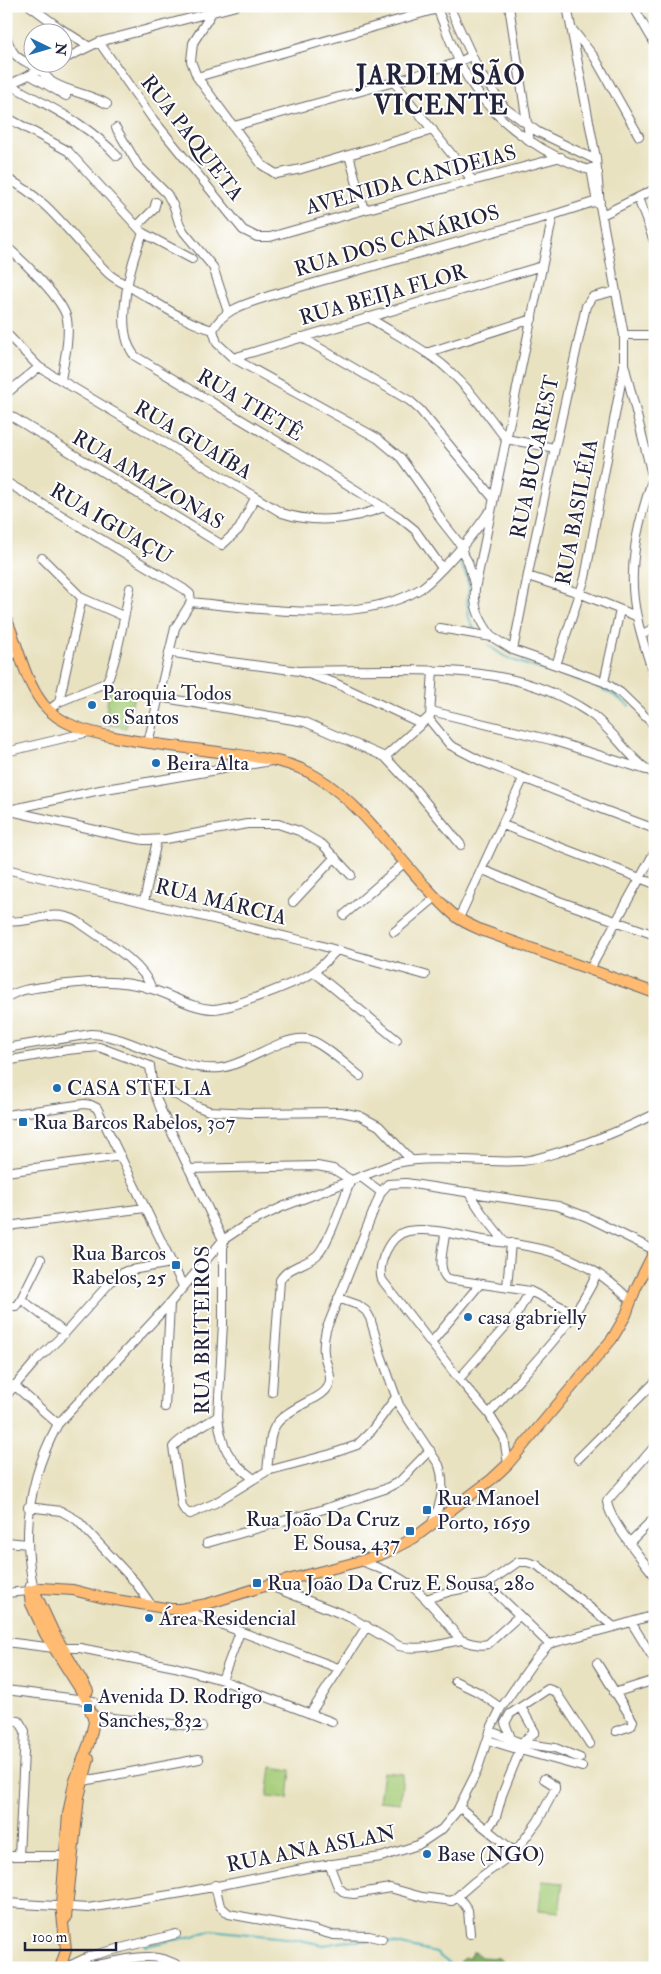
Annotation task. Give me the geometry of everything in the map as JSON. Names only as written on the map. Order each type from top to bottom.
[{"type":"main road","points":[[6,618],[9,631],[34,691],[49,710],[63,721],[90,732],[148,743],[294,765],[338,791],[351,803],[404,863],[459,918],[481,930],[655,994]]},
{"type":"main road","points":[[65,1966],[64,1906],[68,1856],[78,1782],[96,1716],[90,1700],[58,1648],[45,1634],[31,1604],[32,1590],[54,1588],[73,1590],[152,1606],[180,1609],[207,1604],[268,1585],[361,1561],[403,1545],[492,1479],[508,1464],[612,1340],[621,1326],[654,1250]]},
{"type":"street","points":[[30,6],[88,46]]},
{"type":"street","points":[[72,55],[99,42],[236,6]]},
{"type":"street","points":[[449,6],[471,56],[496,98],[505,108],[528,126],[593,157]]},
{"type":"street","points":[[509,6],[530,142]]},
{"type":"street","points":[[567,6],[593,157],[599,206],[624,335],[624,364],[654,477],[636,541],[633,559],[633,584],[636,616],[655,680]]},
{"type":"street","points":[[633,6],[655,44]]},
{"type":"street","points":[[197,77],[436,8],[459,62],[470,82],[506,123],[530,142],[594,172]]},
{"type":"street","points":[[213,11],[193,43],[191,62],[197,77],[262,165],[276,174],[433,130]]},
{"type":"street","points":[[571,28],[595,58],[639,136]]},
{"type":"street","points":[[6,36],[11,51],[22,60]]},
{"type":"street","name":"RUA PAQUETA","points":[[99,42],[152,118],[244,230],[257,237],[270,237]]},
{"type":"street","points":[[234,126],[394,82],[459,62],[471,56]]},
{"type":"street","points":[[577,60],[595,58]]},
{"type":"street","points":[[8,84],[38,72]]},
{"type":"street","points":[[42,72],[52,82],[90,95],[107,104]]},
{"type":"street","points":[[30,75],[66,96]]},
{"type":"street","points":[[394,82],[473,181]]},
{"type":"street","points":[[8,84],[87,128],[117,156]]},
{"type":"street","points":[[6,117],[68,150],[143,232],[192,259]]},
{"type":"street","points":[[116,128],[138,165],[172,201],[184,232],[213,267],[228,312]]},
{"type":"street","points":[[349,155],[364,210]]},
{"type":"street","name":"AVENIDA CANDEIAS","points":[[270,237],[561,158]]},
{"type":"street","points":[[6,178],[31,192],[44,203],[104,269],[118,280],[182,318],[213,330],[217,343],[234,358],[377,438],[389,447],[413,473],[461,550],[468,562],[475,589]]},
{"type":"street","name":"RUA DOS CANÁRIOS","points":[[213,330],[221,317],[240,306],[302,286],[553,215],[638,198],[655,189]]},
{"type":"street","points":[[638,198],[655,244]]},
{"type":"street","points":[[137,226],[154,209],[156,202]]},
{"type":"street","points":[[492,638],[475,605],[475,589],[553,215]]},
{"type":"street","name":"RUA TIETÊ","points":[[143,232],[133,259],[127,285],[125,335],[128,345],[135,356],[384,507],[415,530],[442,568]]},
{"type":"street","points":[[6,246],[36,275],[62,306],[66,315],[68,327],[61,380]]},
{"type":"street","name":"RUA BEIJA FLOR","points":[[234,358],[542,266]]},
{"type":"street","name":"RUA BUCAREST","points":[[513,650],[588,301],[596,295],[615,291]]},
{"type":"street","points":[[368,317],[426,353],[457,379],[506,439],[555,448]]},
{"type":"street","points":[[426,353],[532,319]]},
{"type":"street","name":"RUA GUAÍBA","points":[[6,333],[38,367],[282,513],[307,519],[353,517],[384,507]]},
{"type":"street","points":[[624,335],[655,335]]},
{"type":"street","points":[[301,337],[410,401],[420,410],[493,498]]},
{"type":"street","name":"RUA BASILÉIA","points":[[556,665],[586,570],[624,364]]},
{"type":"street","points":[[6,394],[38,367]]},
{"type":"street","name":"RUA AMAZONAS","points":[[6,413],[222,545],[239,528],[255,498]]},
{"type":"street","name":"RUA IGUAÇU","points":[[6,482],[184,589],[190,594],[191,602]]},
{"type":"street","points":[[148,743],[175,628],[191,602],[243,608],[306,611],[364,607],[396,600],[418,590],[452,559],[461,550],[491,509]]},
{"type":"street","points":[[42,558],[82,598],[123,616]]},
{"type":"street","points":[[528,576],[579,593],[636,616]]},
{"type":"street","points":[[49,710],[59,702],[105,683],[110,678],[130,588]]},
{"type":"street","points":[[59,702],[82,598]]},
{"type":"street","points":[[604,682],[620,610]]},
{"type":"street","points":[[642,635],[655,627]]},
{"type":"street","points":[[440,628],[492,638],[513,650],[604,682],[621,693],[655,726]]},
{"type":"street","points":[[6,667],[16,644]]},
{"type":"street","points":[[169,652],[299,671],[461,670],[494,675],[550,692],[588,711],[652,773]]},
{"type":"street","points":[[335,683],[336,670]]},
{"type":"street","points":[[432,670],[430,714],[450,745],[481,761],[524,779],[655,828]]},
{"type":"street","points":[[299,671],[335,683],[420,724]]},
{"type":"street","points":[[159,697],[305,722],[385,757],[461,845]]},
{"type":"street","points":[[385,757],[430,714]]},
{"type":"street","points":[[430,714],[551,740],[652,773]]},
{"type":"street","points":[[6,752],[90,732]]},
{"type":"street","points":[[7,810],[100,790],[275,761]]},
{"type":"street","points":[[459,918],[524,779]]},
{"type":"street","points":[[7,810],[122,836],[157,840],[247,824],[278,824],[311,837],[323,845],[351,874]]},
{"type":"street","points":[[503,825],[655,884]]},
{"type":"street","points":[[144,902],[157,840]]},
{"type":"street","points":[[590,969],[655,851]]},
{"type":"street","points":[[293,902],[335,857]]},
{"type":"street","points":[[344,915],[404,863]]},
{"type":"street","name":"RUA MÁRCIA","points":[[6,869],[337,950],[425,976]]},
{"type":"street","points":[[483,870],[615,922],[655,935]]},
{"type":"street","points":[[394,932],[436,897]]},
{"type":"street","points":[[6,921],[19,921],[53,915],[68,916],[132,962],[146,976],[152,989]]},
{"type":"street","points":[[6,998],[16,993],[33,989],[88,981],[113,981],[152,989],[202,1008],[215,1010],[267,993],[314,972],[337,950]]},
{"type":"street","points":[[314,972],[397,1040]]},
{"type":"street","points":[[6,1048],[91,1034],[104,1035],[125,1040],[182,1063],[221,1068],[286,1043],[305,1039],[319,1044],[360,1076]]},
{"type":"street","name":"RUA BRITEIROS","points":[[6,1061],[99,1047],[148,1064],[152,1070],[151,1081],[161,1110],[223,1240],[223,1323],[218,1416],[222,1442],[226,1451],[235,1463],[254,1479]]},
{"type":"street","points":[[151,1081],[196,1106],[209,1111],[251,1114],[341,1112],[360,1116],[379,1126],[411,1160]]},
{"type":"street","points":[[6,1115],[84,1104],[97,1108],[183,1286]]},
{"type":"street","points":[[6,1593],[32,1590],[28,1544],[28,1508],[41,1463],[58,1424],[170,1303],[223,1240],[266,1214],[396,1163],[424,1159],[510,1162],[529,1160],[609,1134],[655,1114]]},
{"type":"street","points":[[6,1172],[121,1156]]},
{"type":"street","points":[[189,1168],[317,1166],[333,1169],[351,1180]]},
{"type":"street","points":[[361,1177],[381,1192]]},
{"type":"street","points":[[272,1392],[280,1280],[288,1271],[319,1253],[326,1241],[351,1180]]},
{"type":"street","points":[[267,1472],[271,1434],[276,1424],[287,1414],[321,1395],[329,1384],[330,1376],[324,1354],[324,1341],[329,1320],[381,1192],[388,1184],[396,1182],[428,1185],[558,1206],[586,1217],[654,1250]]},
{"type":"street","points":[[468,1192],[482,1213],[508,1242],[507,1287]]},
{"type":"street","points":[[6,1228],[15,1225],[146,1208]]},
{"type":"street","points":[[508,1464],[504,1438],[489,1414],[458,1378],[386,1286],[380,1274],[380,1267],[387,1250],[399,1235],[415,1230],[508,1242],[559,1254],[597,1273],[631,1301]]},
{"type":"street","points":[[445,1234],[442,1266],[445,1277],[448,1279],[530,1291],[574,1313]]},
{"type":"street","points":[[6,1306],[16,1306],[41,1259]]},
{"type":"street","points":[[6,1396],[120,1273],[171,1263]]},
{"type":"street","points":[[489,1414],[574,1313],[587,1295],[597,1273]]},
{"type":"street","points":[[431,1344],[480,1284]]},
{"type":"street","points":[[458,1378],[518,1312],[530,1291]]},
{"type":"street","points":[[338,1298],[358,1305],[366,1311],[396,1397],[405,1415],[439,1465],[443,1482],[440,1502],[432,1523]]},
{"type":"street","points":[[21,1299],[65,1333]]},
{"type":"street","points":[[166,1407],[170,1303]]},
{"type":"street","points":[[578,1459],[655,1382]]},
{"type":"street","points":[[14,1386],[58,1424]]},
{"type":"street","points":[[218,1416],[174,1445],[173,1455],[178,1474],[182,1506],[188,1513],[194,1514],[267,1472],[357,1445],[372,1430],[396,1397]]},
{"type":"street","points":[[654,1446],[608,1500],[608,1507],[630,1542],[655,1576]]},
{"type":"street","points":[[207,1543],[321,1510],[385,1489],[400,1481],[430,1450]]},
{"type":"street","points":[[28,1508],[61,1511],[77,1520],[135,1582],[152,1606]]},
{"type":"street","points":[[630,1542],[655,1517]]},
{"type":"street","points":[[6,1542],[28,1544]]},
{"type":"street","points":[[361,1561],[388,1571],[409,1584],[426,1599],[461,1640]]},
{"type":"street","points":[[426,1599],[451,1591],[487,1584],[513,1564],[531,1563],[614,1627]]},
{"type":"street","points":[[487,1584],[549,1644],[655,1615]]},
{"type":"street","points":[[268,1585],[344,1615],[367,1626],[394,1644],[405,1648],[430,1646],[461,1640],[474,1644],[488,1644],[519,1616]]},
{"type":"street","points":[[180,1609],[338,1668]]},
{"type":"street","points":[[631,1622],[655,1661]]},
{"type":"street","points":[[310,1714],[338,1668],[367,1626]]},
{"type":"street","points":[[222,1680],[240,1632]]},
{"type":"street","points":[[6,1642],[58,1648],[80,1648],[160,1664],[222,1680],[332,1722]]},
{"type":"street","name":"RUA ANA ASLAN","points":[[6,1903],[88,1908],[175,1894],[329,1864],[381,1857],[418,1845],[442,1829],[459,1807],[476,1772],[491,1729],[501,1708],[534,1661],[549,1644]]},
{"type":"street","points":[[597,1663],[633,1721],[632,1725],[616,1731]]},
{"type":"street","points":[[614,1693],[655,1680]]},
{"type":"street","points":[[455,1681],[478,1692],[501,1708]]},
{"type":"street","points":[[511,1738],[504,1723],[510,1714],[548,1689],[554,1691],[590,1744]]},
{"type":"street","points":[[6,1690],[90,1700]]},
{"type":"street","points":[[488,1828],[496,1817],[502,1795],[521,1746],[535,1732],[520,1706]]},
{"type":"street","points":[[96,1716],[202,1727]]},
{"type":"street","points":[[6,1720],[19,1721],[25,1731],[19,1856]]},
{"type":"street","points":[[491,1729],[511,1738],[521,1746],[582,1767]]},
{"type":"street","points":[[488,1740],[521,1746],[555,1748],[580,1758]]},
{"type":"street","points":[[78,1782],[199,1759]]},
{"type":"street","points":[[329,1864],[338,1887],[345,1893],[354,1894],[390,1888],[440,1901],[452,1901],[514,1852],[538,1821],[555,1789],[555,1786],[544,1779]]},
{"type":"street","points":[[459,1807],[488,1828],[514,1852]]},
{"type":"street","points":[[6,1856],[68,1856]]},
{"type":"street","points":[[215,1885],[220,1906],[230,1914],[315,1930],[333,1936],[369,1936],[382,1939]]},
{"type":"street","points":[[459,1897],[468,1910],[470,1934]]},
{"type":"street","points":[[65,1966],[90,1956],[176,1934]]},
{"type":"street","points":[[65,1966],[81,1967],[149,1956],[173,1961],[182,1968]]},
{"type":"green space","points":[[109,687],[136,688],[126,728],[105,724]]},
{"type":"green space","points":[[271,1767],[291,1770],[288,1799],[267,1797]]},
{"type":"green space","points":[[383,1772],[403,1774],[400,1803],[379,1801]]},
{"type":"green space","points":[[542,1881],[563,1883],[559,1912],[539,1910]]},
{"type":"green space","points":[[472,1952],[481,1957],[499,1958],[507,1968],[463,1968],[460,1961],[464,1958],[469,1958]]},
{"type":"waterway","points":[[452,540],[456,552]]},
{"type":"waterway","points":[[457,556],[467,577],[469,618],[475,631]]},
{"type":"waterway","points":[[488,645],[500,654],[523,664],[601,689],[616,696],[629,706]]},
{"type":"waterway","points":[[145,1946],[194,1936],[211,1930],[295,1939],[324,1945],[348,1941],[374,1941]]},
{"type":"waterway","points":[[384,1941],[436,1953],[455,1968]]},
{"type":"place","name":"Paroquia Todos os Santos","points":[[92,705]]},
{"type":"place","name":"Beira Alta","points":[[156,763]]},
{"type":"place","name":"CASA STELLA","points":[[57,1088]]},
{"type":"place","name":"Rua Barcos Rabelos, 307","points":[[23,1122]]},
{"type":"place","name":"Rua Barcos Rabelos, 25","points":[[176,1265]]},
{"type":"place","name":"casa gabrielly","points":[[468,1317]]},
{"type":"place","name":"Rua Manoel Porto, 1659","points":[[427,1510]]},
{"type":"place","name":"Rua João Da Cruz E Sousa, 437","points":[[410,1531]]},
{"type":"place","name":"Rua João Da Cruz E Sousa, 280","points":[[257,1583]]},
{"type":"place","name":"Área Residencial","points":[[149,1618]]},
{"type":"place","name":"Avenida D. Rodrigo Sanches, 832","points":[[88,1708]]},
{"type":"place","name":"Base (NGO)","points":[[427,1854]]},
{"type":"district","name":"JARDIM SÃO VICENTE","points":[[441,90]]}]
